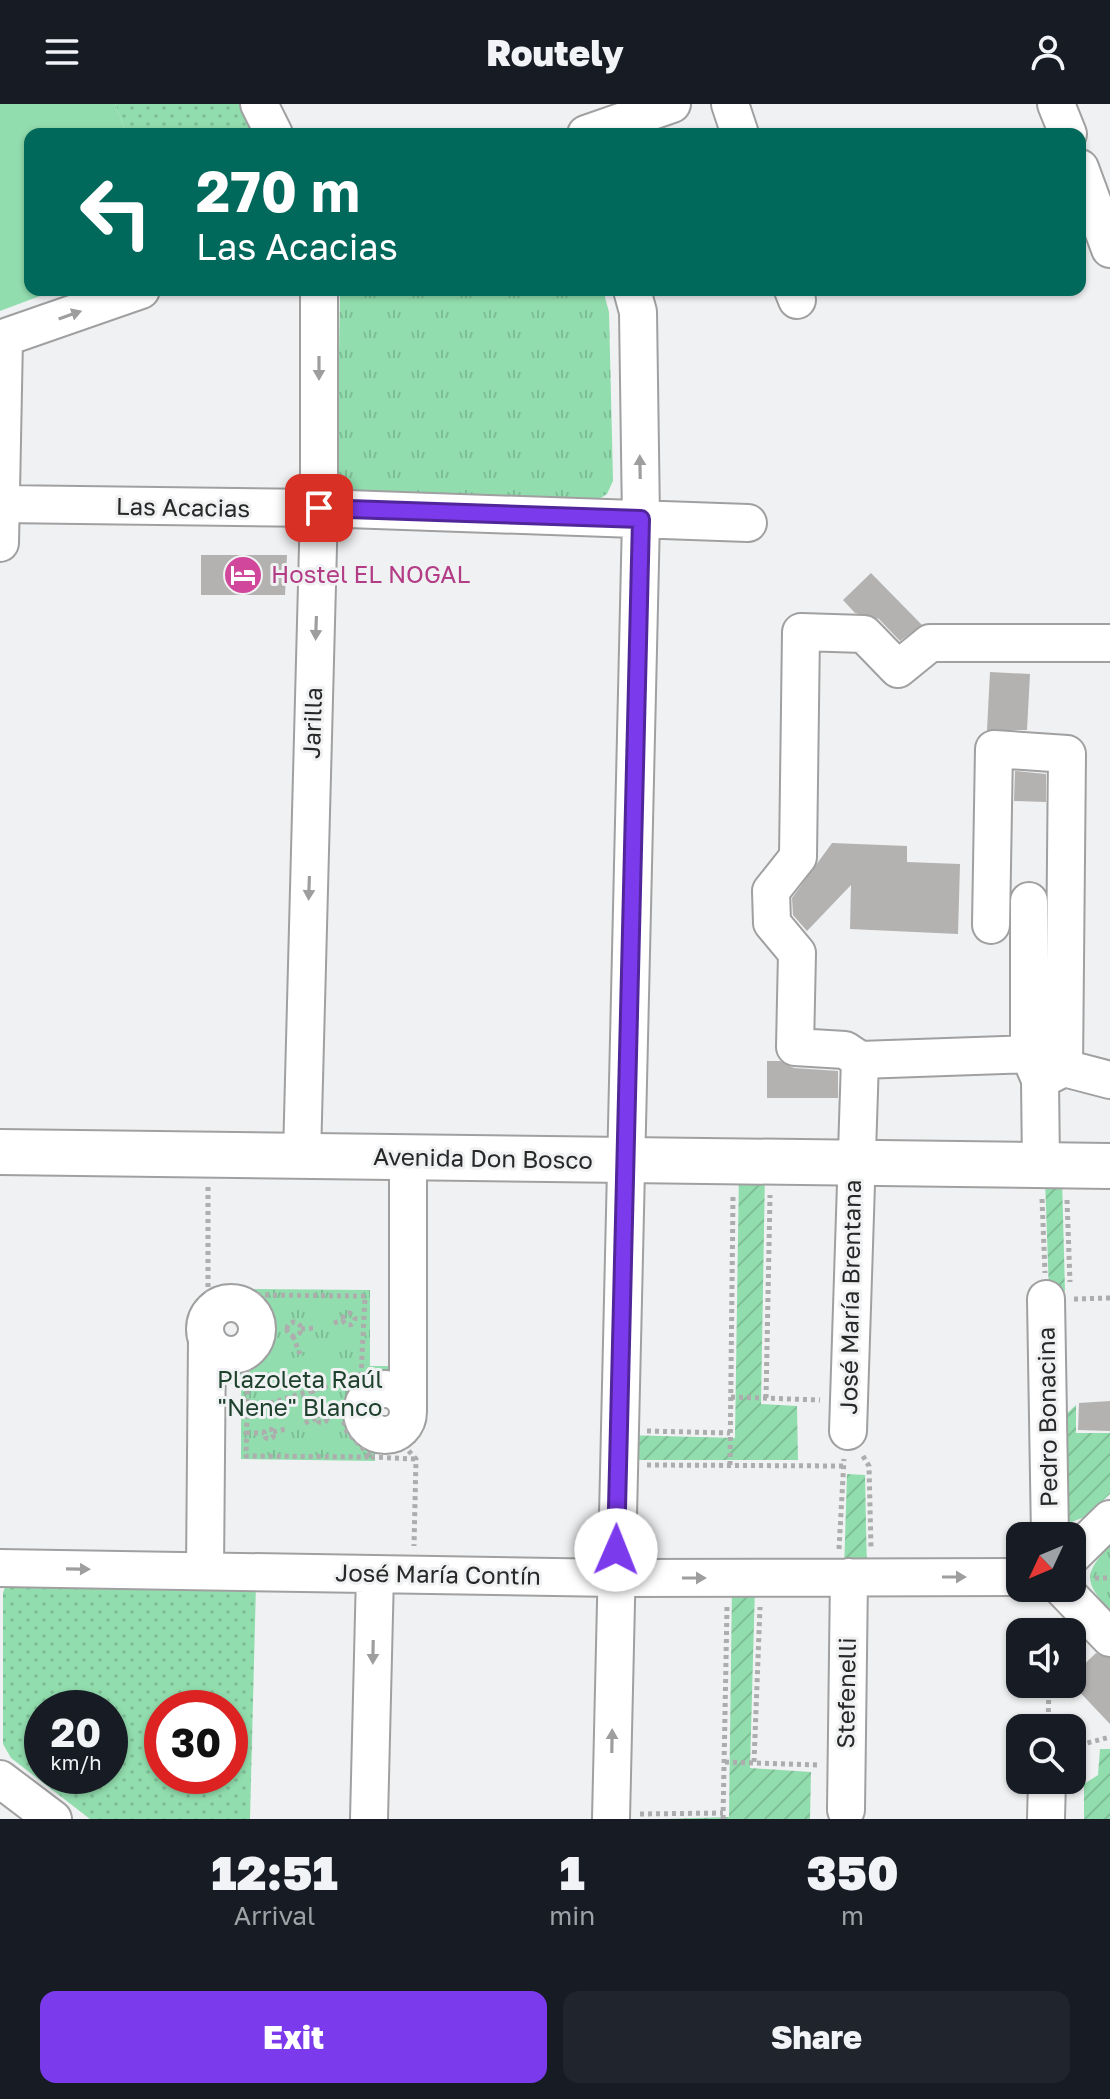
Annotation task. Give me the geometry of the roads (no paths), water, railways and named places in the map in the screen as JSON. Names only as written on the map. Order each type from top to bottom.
[{"type":"main road","name":"Avenida Don Bosco","points":[[0,1152],[1110,1166]]},
{"type":"street","points":[[259,104],[271,128]]},
{"type":"street","points":[[604,128],[672,104]]},
{"type":"street","points":[[730,104],[738,128]]},
{"type":"street","points":[[1056,104],[1066,128]]},
{"type":"street","points":[[1086,184],[1110,249]]},
{"type":"street","points":[[0,543],[2,339],[124,296]]},
{"type":"street","name":"Jarilla","points":[[302,1156],[319,508],[319,296]]},
{"type":"street","points":[[611,1817],[623,1161],[641,519],[638,312],[634,296]]},
{"type":"street","name":"Las Acacias","points":[[1,504],[319,508],[748,523]]},
{"type":"street","points":[[1110,643],[930,643],[898,669],[864,634],[801,632],[798,857],[771,891],[772,923],[797,953],[795,1047],[845,1050],[860,1060],[1044,1067],[1110,1080]]},
{"type":"street","points":[[1044,1067],[1065,903],[1067,754],[994,749],[991,912],[1029,901],[1065,903]]},
{"type":"street","points":[[1029,901],[1054,1166]]},
{"type":"street","name":"José María Brentana","points":[[848,1416],[854,1164],[860,1060]]},
{"type":"street","points":[[397,1440],[408,1158]]},
{"type":"street","points":[[205,1571],[207,1340],[208,1316],[214,1298],[238,1303],[252,1313],[256,1321],[256,1338],[251,1346],[236,1355],[218,1352],[207,1340]]},
{"type":"street","name":"Pedro Bonacina","points":[[1050,1522],[1058,1299]]},
{"type":"street","points":[[1086,1542],[1110,1519]]},
{"type":"street","name":"José María Contín","points":[[0,1568],[616,1578],[1006,1577]]},
{"type":"street","points":[[369,1819],[375,1574]]},
{"type":"street","name":"Stefenelli","points":[[846,1810],[853,1577]]},
{"type":"street","points":[[1075,1602],[1110,1638]]},
{"type":"street","points":[[0,1779],[53,1819]]},
{"type":"street","points":[[1046,1819],[1047,1794]]},
{"type":"place","name":"Hostel EL NOGAL","points":[[243,575]]},
{"type":"park label","name":"Plazoleta Raúl \"Nene\" Blanco","points":[[300,1394]]}]
